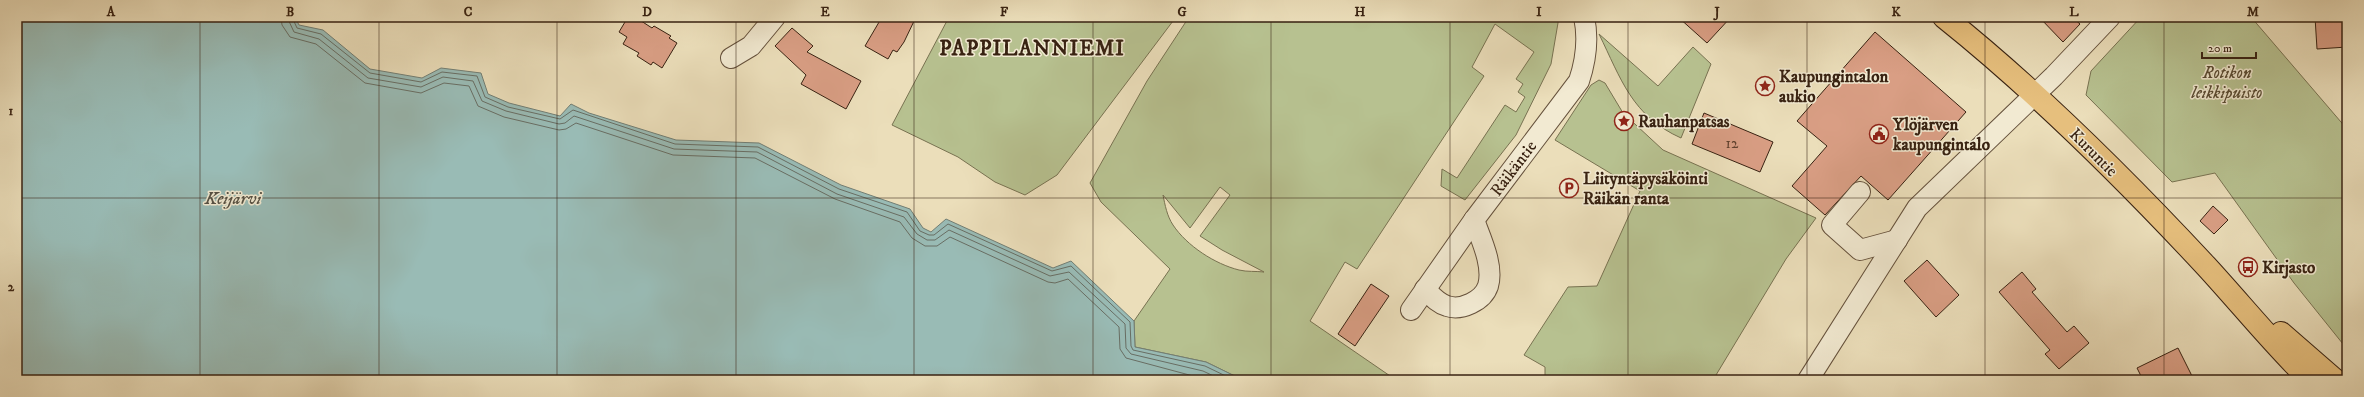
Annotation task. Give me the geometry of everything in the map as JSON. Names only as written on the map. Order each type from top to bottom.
[{"type":"main road","name":"Kuruntie","points":[[1944,17],[2036,94],[2235,297],[2280,352],[2310,380]]},
{"type":"main road","name":"Kuruntie","points":[[2235,297],[2289,339],[2335,380]]},
{"type":"street","points":[[731,58],[751,46],[775,17]]},
{"type":"street","name":"Räikäntie","points":[[1411,310],[1474,220],[1579,81],[1586,60],[1587,31],[1584,17]]},
{"type":"street","points":[[1808,380],[1917,208],[2036,94],[2110,17]]},
{"type":"street","points":[[1860,192],[1832,225],[1860,250],[1897,240]]},
{"type":"street","points":[[1425,288],[1435,300],[1448,306],[1462,306],[1478,300],[1488,287],[1489,268],[1474,220]]},
{"type":"green space","points":[[949,17],[1176,17],[1057,175],[1025,195],[995,182],[958,157],[892,125]]},
{"type":"green space","points":[[1189,17],[1559,17],[1551,64],[1516,135],[1465,200],[1441,186],[1442,169],[1457,178],[1505,105],[1516,112],[1525,97],[1518,92],[1523,84],[1516,79],[1534,52],[1495,24],[1472,67],[1484,76],[1357,269],[1345,262],[1310,321],[1396,380],[1243,380],[1206,362],[1135,347],[1134,321],[1170,269],[1101,202],[1090,183],[1147,81]],"holes":[[[1220,187],[1230,195],[1200,236],[1222,250],[1264,272],[1242,271],[1230,267],[1211,259],[1194,247],[1179,233],[1171,222],[1166,210],[1163,195],[1190,228]]]},
{"type":"green space","name":"Rotikon leikkipuisto","points":[[2141,17],[2251,17],[2347,129],[2347,349],[2294,283],[2215,173],[2172,182],[2086,95],[2091,71]]},
{"type":"green space","points":[[1599,34],[1658,86],[1693,47],[1711,64],[1681,138],[1664,129],[1639,107],[1622,81]]},
{"type":"green space","points":[[1599,80],[1605,83],[1623,113],[1663,150],[1816,218],[1786,259],[1713,380],[1545,380],[1545,367],[1524,355],[1568,287],[1597,286],[1640,191],[1555,140],[1591,85]]},
{"type":"water","name":"Keijärvi","points":[[17,17],[295,17],[299,25],[323,30],[370,69],[422,78],[441,68],[481,73],[488,94],[509,103],[560,116],[571,104],[589,113],[676,140],[759,143],[841,185],[910,209],[923,228],[931,232],[946,219],[1053,268],[1071,261],[1134,321],[1135,347],[1206,362],[1243,380],[17,380]]},
{"type":"building","points":[[628,17],[635,17],[652,28],[654,26],[671,36],[669,38],[677,43],[662,68],[653,62],[651,65],[637,56],[639,53],[623,44],[627,37],[619,32]]},
{"type":"building","points":[[882,17],[916,17],[904,42],[897,52],[893,50],[888,59],[865,46]]},
{"type":"building","points":[[1678,17],[1731,17],[1707,43]]},
{"type":"building","points":[[2039,17],[2072,17],[2080,24],[2063,42]]},
{"type":"building","points":[[2315,17],[2347,17],[2347,47],[2317,49]]},
{"type":"building","points":[[792,28],[813,46],[807,52],[861,81],[846,109],[801,84],[806,75],[775,46]]},
{"type":"building","name":"Ylöjärven kaupungintalo","points":[[1875,32],[1966,112],[1888,200],[1861,176],[1825,215],[1792,186],[1827,146],[1797,121]]},
{"type":"building","points":[[1704,113],[1773,142],[1760,172],[1692,144]]},
{"type":"building","points":[[2213,206],[2228,220],[2214,234],[2200,221]]},
{"type":"building","points":[[1927,260],[1959,295],[1936,317],[1904,281]]},
{"type":"building","points":[[2022,272],[2036,289],[2032,292],[2067,332],[2074,326],[2089,343],[2059,369],[2045,354],[2050,350],[1999,292]]},
{"type":"building","points":[[1371,284],[1389,296],[1355,346],[1338,334]]},
{"type":"building","points":[[2178,348],[2194,380],[2143,380],[2137,368]]},
{"type":"place","name":"Kaupungintalon aukio","points":[[1765,86]]},
{"type":"place","name":"Rauhanpatsas","points":[[1624,121]]},
{"type":"place","name":"Ylöjärven kaupungintalo","points":[[1879,134]]},
{"type":"place","name":"Liityntäpysäköinti Räikän ranta","points":[[1569,188]]},
{"type":"place","name":"Kirjasto","points":[[2248,267]]},
{"type":"district","name":"PAPPILANNIEMI","points":[[1032,48]]}]
